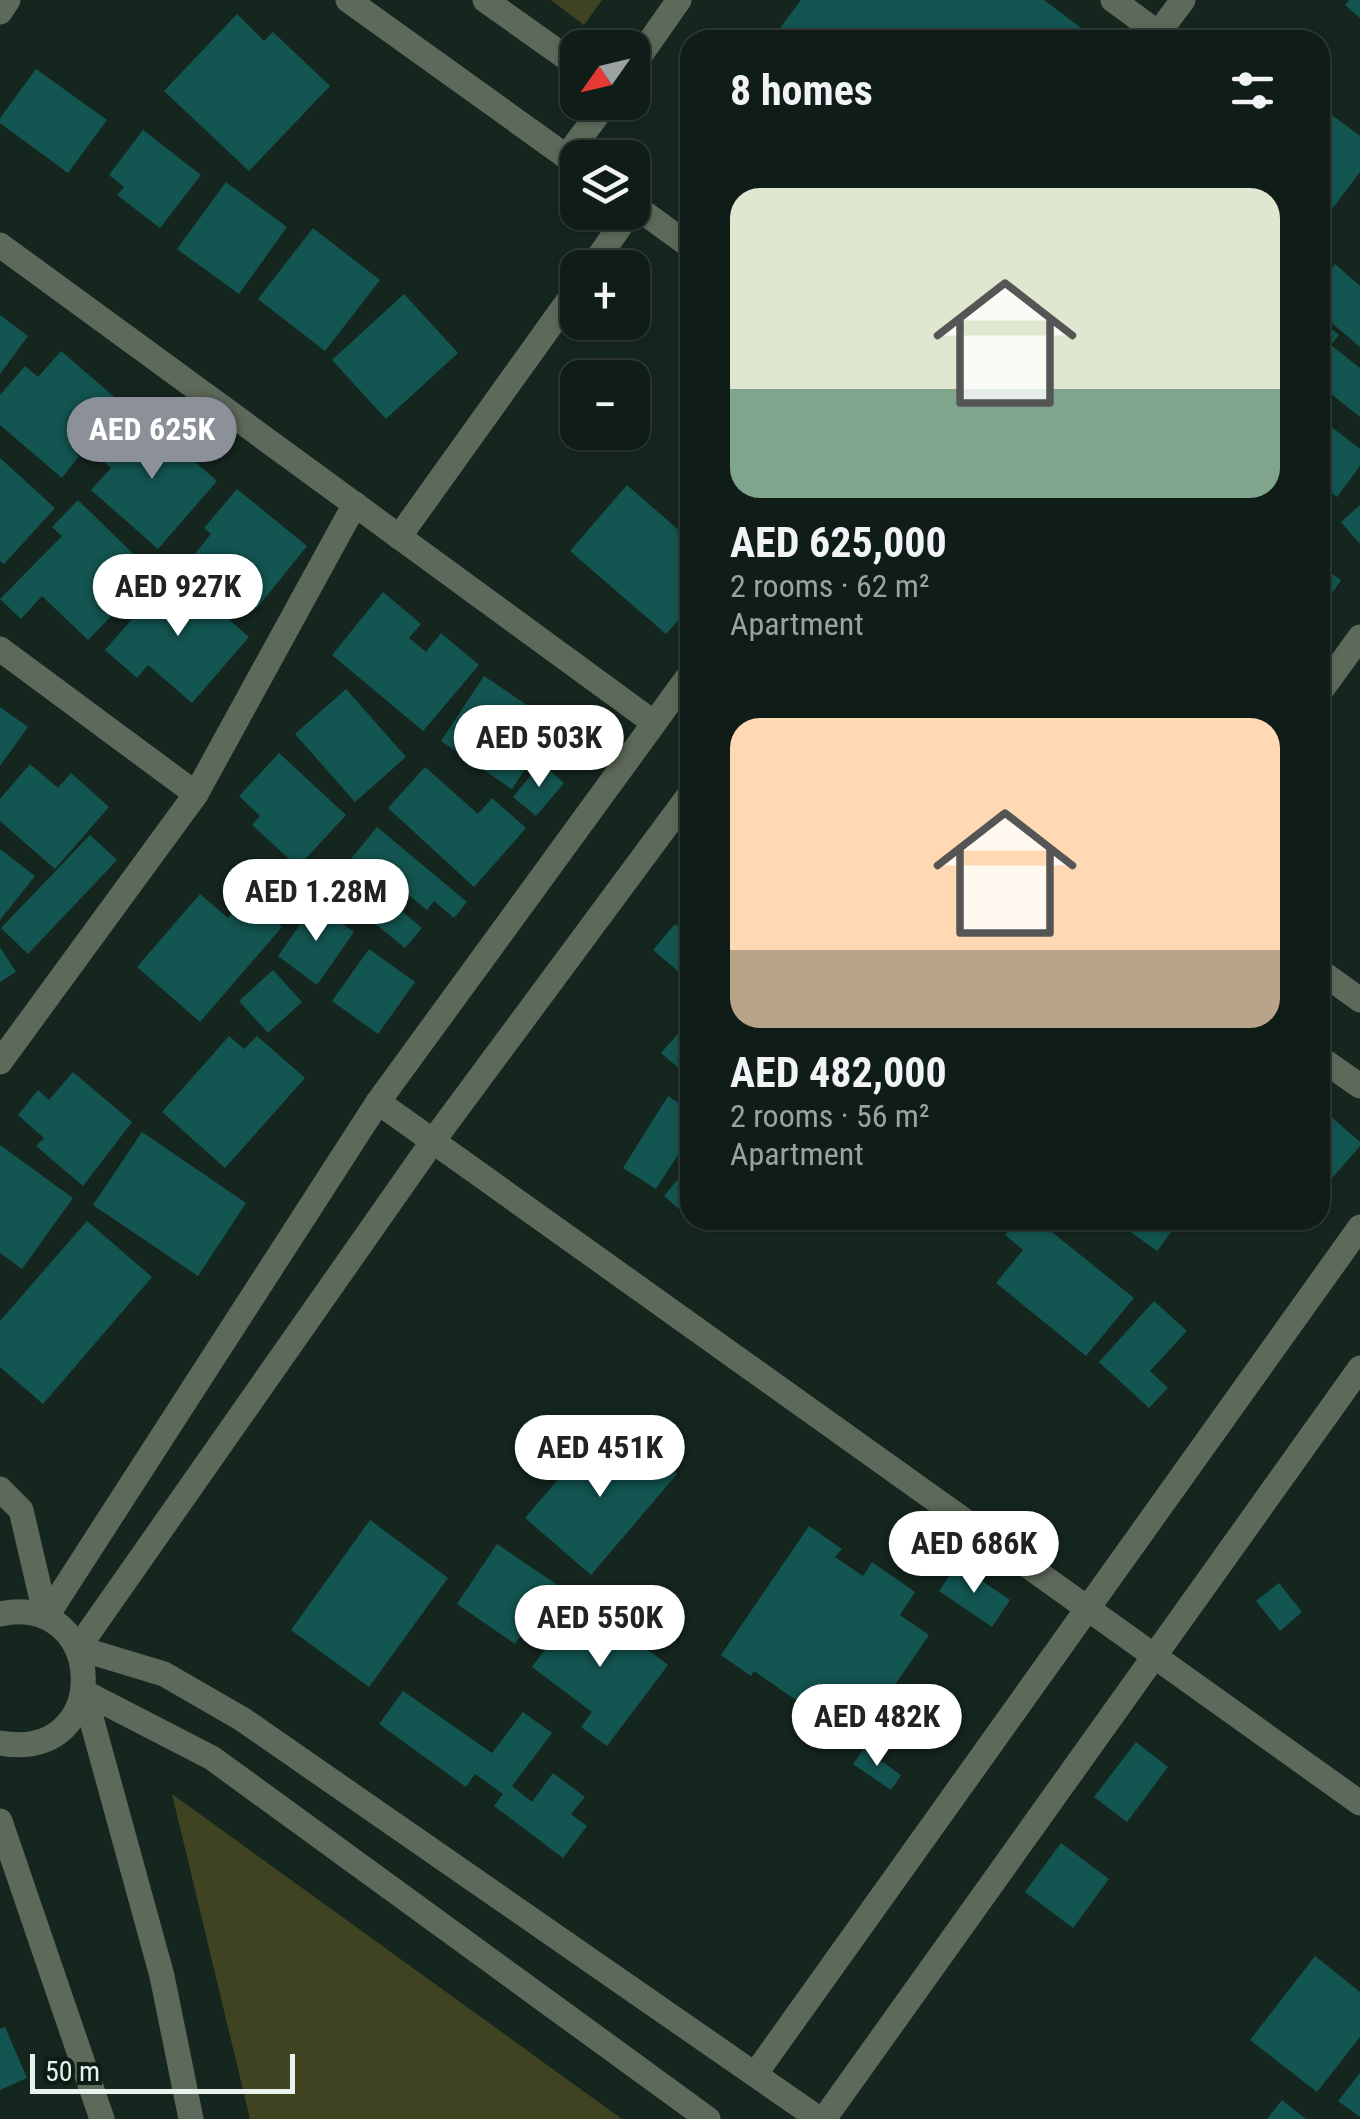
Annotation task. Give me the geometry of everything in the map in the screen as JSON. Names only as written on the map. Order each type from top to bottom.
[{"type":"street","points":[[0,12],[8,0]]},
{"type":"street","points":[[348,0],[560,152]]},
{"type":"street","points":[[485,0],[560,53]]},
{"type":"street","points":[[650,41],[679,0]]},
{"type":"street","points":[[1113,0],[1148,30]]},
{"type":"street","points":[[1161,30],[1183,0]]},
{"type":"street","points":[[650,219],[680,239]]},
{"type":"street","points":[[0,245],[654,723]]},
{"type":"street","points":[[399,537],[560,311]]},
{"type":"street","points":[[2,1056],[196,794],[355,504]]},
{"type":"street","points":[[1330,678],[1360,637]]},
{"type":"street","points":[[0,650],[196,794]]},
{"type":"street","points":[[46,1618],[378,1102],[680,688]]},
{"type":"street","points":[[78,1648],[433,1141],[680,808]]},
{"type":"street","points":[[1330,978],[1360,1000]]},
{"type":"street","points":[[1330,1065],[1360,1086]]},
{"type":"street","points":[[378,1102],[1360,1804]]},
{"type":"street","points":[[756,2073],[1360,1227]]},
{"type":"street","points":[[78,1648],[164,1674],[242,1720],[821,2119],[1360,1368]]},
{"type":"street","points":[[0,1489],[21,1510],[46,1618]]},
{"type":"street","points":[[0,1614],[26,1612],[46,1618],[64,1629],[78,1648],[84,1669],[84,1692],[162,1976],[191,2119]]},
{"type":"street","points":[[0,1743],[19,1746],[41,1742],[61,1731],[76,1713],[84,1692]]},
{"type":"street","points":[[84,1692],[212,1758],[708,2119]]},
{"type":"street","points":[[0,1821],[102,2119]]},
{"type":"green space","points":[[551,0],[602,0],[584,25]]},
{"type":"green space","points":[[172,1794],[622,2119],[250,2119]]},
{"type":"building","points":[[801,0],[1044,0],[1084,30],[778,30]]},
{"type":"building","points":[[1349,0],[1360,0],[1360,18],[1345,5]]},
{"type":"building","points":[[237,14],[264,41],[273,32],[330,86],[249,171],[164,91]]},
{"type":"building","points":[[36,69],[107,120],[68,173],[0,123]]},
{"type":"building","points":[[1330,114],[1360,136],[1360,172],[1330,212]]},
{"type":"building","points":[[143,130],[201,175],[160,228],[117,195],[124,187],[109,175]]},
{"type":"building","points":[[226,182],[287,227],[239,294],[177,249]]},
{"type":"building","points":[[313,228],[380,280],[325,351],[258,299]]},
{"type":"building","points":[[1335,264],[1360,286],[1360,347],[1330,322],[1330,270]]},
{"type":"building","points":[[404,294],[458,353],[386,419],[332,360]]},
{"type":"building","points":[[0,315],[28,336],[0,374]]},
{"type":"building","points":[[1330,328],[1339,335],[1331,345],[1360,368],[1360,417],[1330,393]]},
{"type":"building","points":[[61,351],[119,401],[75,452],[79,456],[62,478],[0,425],[0,395],[25,366],[38,377]]},
{"type":"building","points":[[142,415],[217,481],[158,549],[91,490],[111,468],[103,461]]},
{"type":"building","points":[[1330,426],[1360,449],[1360,466],[1337,497],[1330,492]]},
{"type":"building","points":[[0,458],[55,508],[4,564],[0,561]]},
{"type":"building","points":[[627,485],[680,531],[680,618],[666,634],[570,551]]},
{"type":"building","points":[[237,489],[307,546],[257,608],[193,556],[211,534],[204,528]]},
{"type":"building","points":[[78,500],[153,573],[88,640],[42,596],[21,619],[0,599],[62,536],[52,527]]},
{"type":"building","points":[[1360,505],[1360,544],[1341,522]]},
{"type":"building","points":[[174,571],[249,637],[192,703],[148,665],[137,678],[105,650]]},
{"type":"building","points":[[1330,573],[1341,580],[1330,596]]},
{"type":"building","points":[[383,592],[421,624],[409,638],[426,652],[441,633],[479,665],[423,731],[332,655]]},
{"type":"building","points":[[484,676],[555,724],[512,789],[441,741]]},
{"type":"building","points":[[346,689],[406,757],[355,802],[295,734]]},
{"type":"building","points":[[0,707],[28,727],[0,766]]},
{"type":"building","points":[[279,753],[346,815],[298,867],[252,825],[260,816],[239,796]]},
{"type":"building","points":[[541,763],[564,783],[536,816],[513,797]]},
{"type":"building","points":[[30,764],[58,788],[71,773],[109,807],[55,869],[0,821],[0,799]]},
{"type":"building","points":[[425,767],[478,814],[492,798],[526,828],[474,887],[388,808]]},
{"type":"building","points":[[377,827],[467,902],[454,918],[434,901],[427,910],[393,882],[382,895],[422,928],[405,948],[329,886]]},
{"type":"building","points":[[90,835],[117,860],[28,954],[1,928]]},
{"type":"building","points":[[0,849],[35,876],[0,920]]},
{"type":"building","points":[[200,894],[228,918],[246,897],[282,927],[200,1022],[137,967]]},
{"type":"building","points":[[315,903],[354,932],[317,985],[278,956]]},
{"type":"building","points":[[675,924],[680,928],[679,972],[653,950]]},
{"type":"building","points":[[0,947],[16,972],[0,982]]},
{"type":"building","points":[[369,949],[415,982],[378,1034],[332,1001]]},
{"type":"building","points":[[273,970],[302,1002],[268,1033],[239,1001]]},
{"type":"building","points":[[680,1031],[680,1069],[661,1053]]},
{"type":"building","points":[[229,1036],[244,1049],[257,1036],[305,1078],[225,1168],[162,1112]]},
{"type":"building","points":[[73,1072],[132,1122],[83,1186],[36,1146],[44,1138],[18,1115],[38,1090],[49,1100]]},
{"type":"building","points":[[668,1096],[680,1104],[680,1152],[656,1189],[623,1168]]},
{"type":"building","points":[[1330,1116],[1360,1146],[1330,1180]]},
{"type":"building","points":[[142,1132],[246,1203],[198,1276],[93,1205]]},
{"type":"building","points":[[0,1145],[73,1198],[22,1269],[0,1253]]},
{"type":"building","points":[[680,1176],[680,1210],[664,1196]]},
{"type":"building","points":[[87,1221],[152,1277],[43,1404],[0,1367],[0,1321]]},
{"type":"building","points":[[1009,1230],[1049,1230],[1134,1298],[1086,1356],[996,1283],[1023,1250],[1005,1235]]},
{"type":"building","points":[[1128,1230],[1173,1230],[1157,1251]]},
{"type":"building","points":[[1154,1301],[1187,1331],[1150,1371],[1168,1388],[1149,1408],[1099,1362]]},
{"type":"building","points":[[602,1428],[638,1459],[647,1448],[677,1474],[591,1575],[525,1518]]},
{"type":"building","points":[[370,1520],[448,1578],[369,1687],[291,1630]]},
{"type":"building","points":[[809,1526],[842,1549],[835,1557],[863,1576],[872,1562],[915,1592],[900,1615],[929,1635],[856,1742],[754,1671],[751,1676],[721,1655]]},
{"type":"building","points":[[497,1544],[556,1584],[515,1644],[457,1604]]},
{"type":"building","points":[[957,1564],[1010,1600],[992,1627],[939,1591]]},
{"type":"building","points":[[1279,1583],[1302,1612],[1280,1631],[1256,1601]]},
{"type":"building","points":[[581,1600],[668,1665],[607,1746],[581,1727],[592,1712],[532,1667]]},
{"type":"building","points":[[403,1691],[492,1753],[523,1712],[552,1733],[512,1786],[532,1802],[553,1773],[585,1797],[571,1814],[587,1826],[563,1858],[494,1806],[503,1794],[475,1774],[466,1787],[379,1724]]},
{"type":"building","points":[[1136,1742],[1168,1767],[1127,1822],[1094,1797]]},
{"type":"building","points":[[864,1749],[901,1775],[891,1790],[853,1764]]},
{"type":"building","points":[[1061,1843],[1109,1879],[1073,1928],[1025,1892]]},
{"type":"building","points":[[1315,1956],[1360,1992],[1360,2037],[1317,2092],[1250,2040]]},
{"type":"building","points":[[5,2027],[27,2078],[0,2090],[0,2029]]},
{"type":"building","points":[[1360,2073],[1360,2117],[1338,2101]]},
{"type":"building","points":[[1282,2100],[1306,2119],[1267,2119]]}]
